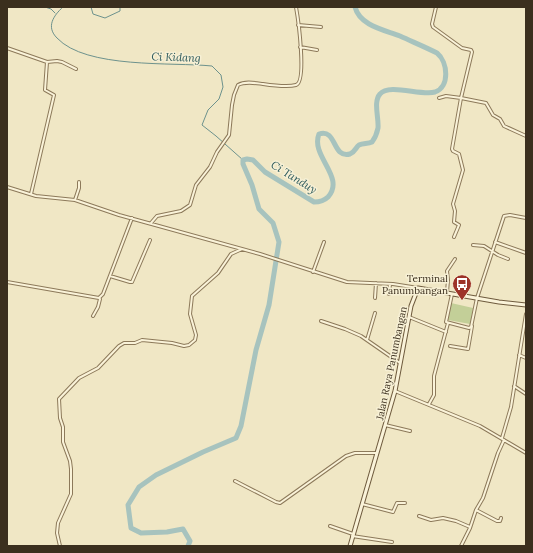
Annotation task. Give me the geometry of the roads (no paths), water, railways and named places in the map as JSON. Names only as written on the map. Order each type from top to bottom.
[{"type":"main road","points":[[418,288],[526,305]]},
{"type":"main road","name":"Jalan Raya Panumbangan","points":[[350,546],[395,391],[413,299],[418,288]]},
{"type":"street","points":[[151,223],[157,216],[181,211],[190,205],[196,185],[210,167],[220,148],[228,138],[234,95],[238,85],[242,83],[249,83],[280,86],[297,85],[300,81],[302,76],[296,7]]},
{"type":"street","points":[[436,7],[432,27],[462,48],[471,50],[472,52],[461,98],[452,149],[459,154],[464,168],[453,204],[455,211],[454,222],[459,225],[454,237]]},
{"type":"street","points":[[298,25],[321,27]]},
{"type":"street","points":[[300,47],[317,50]]},
{"type":"street","points":[[7,48],[47,62],[58,61],[76,69]]},
{"type":"street","points":[[30,194],[54,95],[45,90],[47,62]]},
{"type":"street","points":[[439,98],[446,96],[486,102],[493,115],[500,119],[504,126],[526,136]]},
{"type":"street","points":[[75,200],[79,188],[79,182]]},
{"type":"street","points":[[7,187],[30,194],[75,200],[132,218],[260,254],[313,272],[352,283],[390,284],[418,288]]},
{"type":"street","points":[[450,346],[468,350],[477,298],[504,215],[526,218]]},
{"type":"street","points":[[93,316],[132,218]]},
{"type":"street","points":[[110,276],[132,282],[150,240]]},
{"type":"street","points":[[313,272],[324,242]]},
{"type":"street","points":[[495,242],[526,253]]},
{"type":"street","points":[[473,245],[484,246],[508,259]]},
{"type":"street","points":[[60,546],[57,532],[58,523],[71,494],[71,469],[70,461],[63,442],[63,427],[60,418],[59,399],[79,378],[98,368],[118,346],[122,344],[135,343],[142,340],[172,343],[184,346],[189,345],[195,340],[196,334],[190,314],[192,296],[218,273],[231,254],[242,249]]},
{"type":"street","points":[[447,292],[448,271],[455,258]]},
{"type":"street","points":[[7,282],[100,298]]},
{"type":"street","points":[[375,298],[376,283]]},
{"type":"street","points":[[389,294],[390,284]]},
{"type":"street","points":[[428,404],[434,397],[434,376],[446,332],[448,323],[446,320],[453,293]]},
{"type":"street","points":[[367,340],[375,313]]},
{"type":"street","points":[[461,546],[476,510],[487,489],[503,439],[511,407],[526,315]]},
{"type":"street","points":[[409,317],[446,332]]},
{"type":"street","points":[[321,322],[350,331],[367,340],[400,363]]},
{"type":"street","points":[[448,323],[469,328],[472,326]]},
{"type":"street","points":[[519,355],[526,358]]},
{"type":"street","points":[[514,386],[526,394]]},
{"type":"street","points":[[395,391],[480,426],[526,453]]},
{"type":"street","points":[[385,425],[410,431]]},
{"type":"street","points":[[235,481],[280,503],[346,456],[355,453],[377,453]]},
{"type":"street","points":[[362,504],[393,512],[397,503],[405,503]]},
{"type":"street","points":[[476,510],[497,521],[501,518]]},
{"type":"street","points":[[419,516],[431,520],[443,518],[459,522],[470,527]]},
{"type":"street","points":[[330,526],[353,535],[392,542]]},
{"type":"waterway","points":[[45,7],[51,9],[55,13]]},
{"type":"waterway","name":"Ci Kidang","points":[[63,7],[56,14],[51,26],[57,38],[70,48],[88,55],[130,62],[212,66],[221,75],[223,87],[219,99],[208,110],[202,125],[243,160]]},
{"type":"waterway","name":"Ci Kidang","points":[[91,7],[93,14],[105,18],[120,11],[120,7]]},
{"type":"waterway","name":"Ci Tanduy","points":[[188,546],[190,541],[183,529],[167,532],[141,533],[131,528],[128,505],[139,487],[156,475],[236,438],[241,426],[256,350],[269,305],[279,242],[273,223],[259,209],[252,185],[243,164],[243,160],[253,160],[265,172],[314,202],[322,201],[328,197],[332,189],[333,182],[331,174],[319,150],[319,134],[325,133],[329,135],[340,152],[350,154],[359,145],[372,142],[375,137],[378,128],[377,101],[380,94],[384,91],[390,90],[429,93],[435,92],[440,89],[445,80],[445,68],[441,57],[437,53],[367,23],[362,19],[355,7]]},
{"type":"place","name":"Terminal Panumbangan","points":[[462,301]]}]
